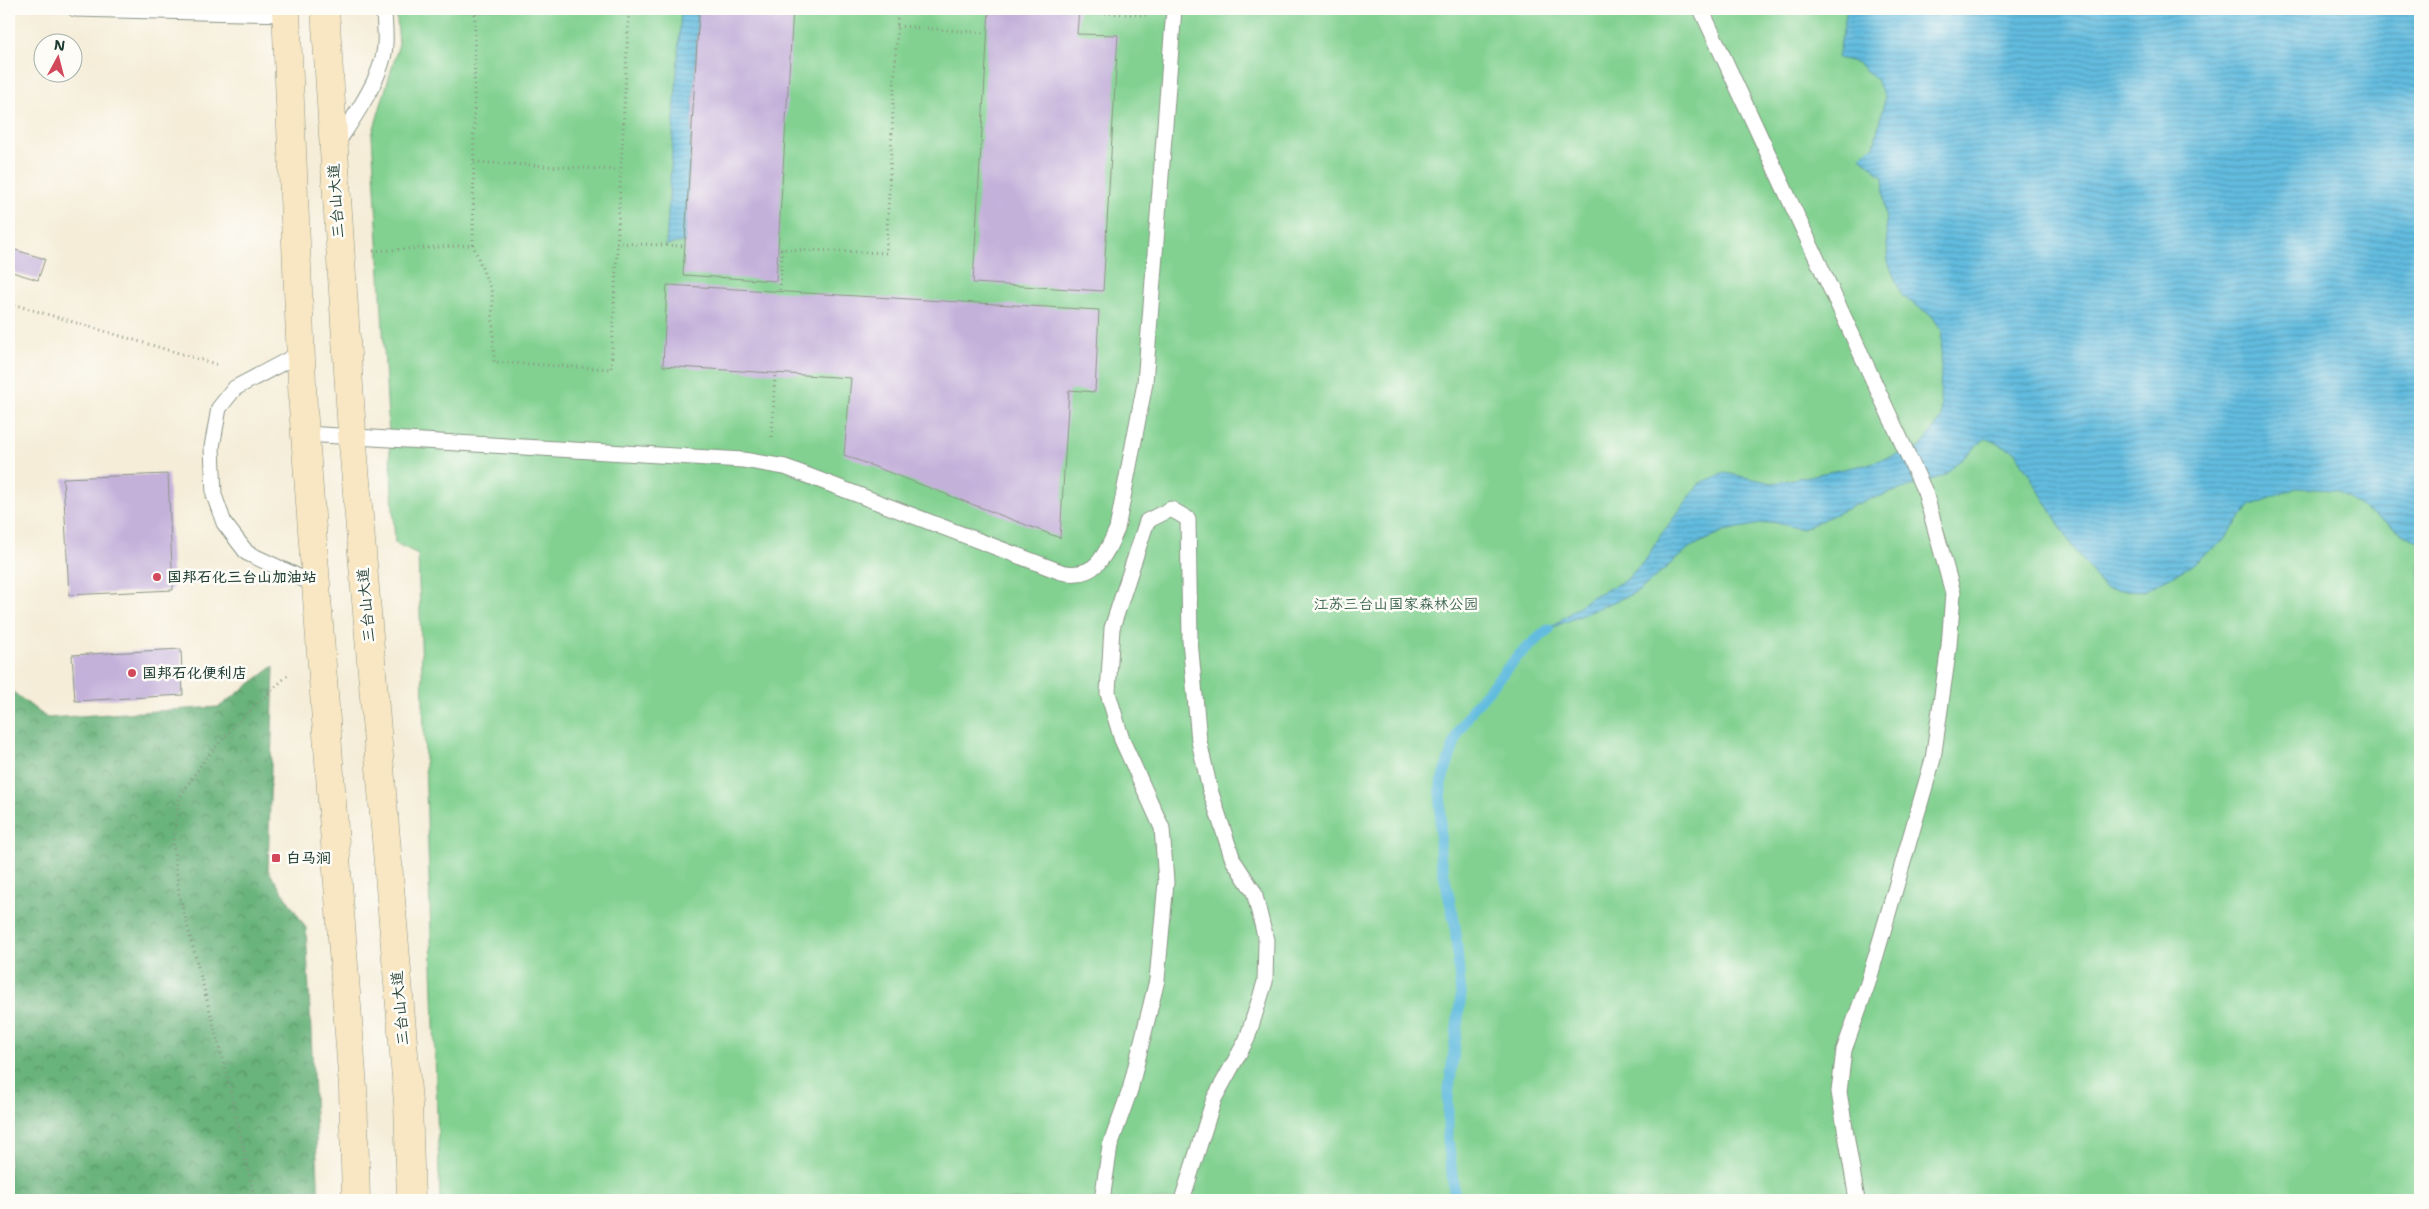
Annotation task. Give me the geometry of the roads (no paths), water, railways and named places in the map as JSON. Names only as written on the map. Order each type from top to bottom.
[{"type":"main road","name":"三台山大道","points":[[325,9],[332,150],[352,436],[408,1102],[411,1200]]},
{"type":"main road","points":[[286,11],[305,434],[353,1088],[356,1200]]},
{"type":"lane","points":[[75,9],[286,11]]},
{"type":"lane","points":[[332,150],[362,105],[375,77],[385,46],[384,9]]},
{"type":"lane","points":[[1701,9],[1925,492],[1954,593],[1949,646],[1932,759],[1868,983],[1844,1050],[1839,1092],[1856,1200]]},
{"type":"lane","points":[[305,434],[690,455],[743,460],[803,474],[1061,572],[1075,575],[1090,570],[1107,552],[1117,529],[1144,383],[1173,13]]},
{"type":"lane","points":[[301,353],[235,388],[219,408],[212,447],[214,495],[224,523],[247,554],[316,585]]},
{"type":"lane","points":[[1102,1200],[1110,1146],[1130,1090],[1157,980],[1166,882],[1162,828],[1122,740],[1108,693],[1112,628],[1147,521],[1171,509],[1188,519],[1190,640],[1198,741],[1210,790],[1233,860],[1254,892],[1266,940],[1265,982],[1247,1039],[1214,1099],[1182,1200]]},
{"type":"water","points":[[681,9],[699,9],[685,242],[666,245]]},
{"type":"water","points":[[1847,9],[2420,9],[2420,544],[2334,490],[2296,488],[2250,506],[2223,541],[2189,567],[2144,591],[2105,589],[2072,546],[2015,451],[1986,438],[1943,476],[1862,502],[1803,529],[1771,522],[1724,531],[1689,548],[1639,591],[1549,629],[1591,597],[1626,580],[1647,558],[1660,536],[1700,483],[1725,473],[1773,483],[1864,465],[1920,448],[1942,417],[1940,399],[1942,331],[1932,316],[1902,296],[1888,262],[1883,177],[1860,156],[1874,146],[1885,98],[1877,81],[1858,63],[1838,58]]},
{"type":"waterway","points":[[1455,1200],[1448,1139],[1448,1097],[1461,996],[1455,925],[1440,856],[1441,783],[1458,733],[1473,708],[1519,655],[1549,629]]},
{"type":"place","name":"国邦石化三台山加油站","points":[[157,577]]},
{"type":"place","name":"国邦石化便利店","points":[[132,673]]},
{"type":"place","name":"白马涧","points":[[276,858]]},
{"type":"park label","name":"江苏三台山国家森林公园","points":[[1396,604]]}]
